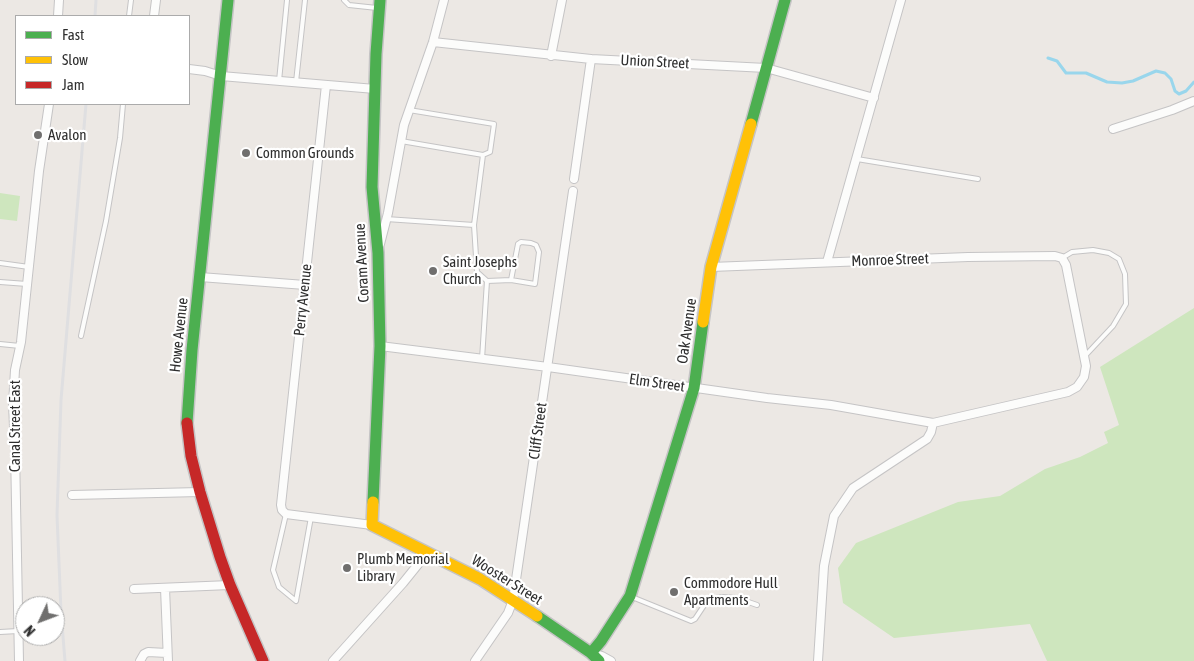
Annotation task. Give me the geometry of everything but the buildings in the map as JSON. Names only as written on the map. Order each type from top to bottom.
[{"type":"main road","name":"Howe Avenue","points":[[228,0],[188,388],[187,424],[191,456],[200,492],[230,584],[263,661]]},
{"type":"main road","name":"Oak Avenue","points":[[595,657],[601,641],[630,596],[694,388],[711,267],[785,0]]},
{"type":"main road","name":"Coram Avenue","points":[[372,525],[380,346],[378,253],[372,187],[380,4]]},
{"type":"main road","name":"Wooster Street","points":[[372,525],[480,579],[514,600],[595,657]]},
{"type":"street","points":[[58,15],[60,0]]},
{"type":"street","points":[[154,15],[156,0]]},
{"type":"street","points":[[378,253],[409,110],[433,42],[444,0]]},
{"type":"street","points":[[551,56],[562,0]]},
{"type":"street","points":[[827,262],[901,0]]},
{"type":"street","name":"Union Street","points":[[433,42],[551,56],[766,68],[874,98]]},
{"type":"street","points":[[574,179],[591,59]]},
{"type":"street","points":[[190,69],[221,76],[375,88]]},
{"type":"street","name":"Perry Avenue","points":[[286,514],[281,506],[326,85]]},
{"type":"street","points":[[1113,129],[1194,101]]},
{"type":"street","name":"Canal Street East","points":[[17,596],[13,404],[15,370],[20,346],[38,171],[49,105]]},
{"type":"street","name":"Cliff Street","points":[[475,661],[508,613],[514,600],[573,191]]},
{"type":"street","name":"Monroe Street","points":[[711,267],[968,257],[1055,256],[1064,262]]},
{"type":"street","points":[[818,661],[824,566],[834,516],[853,488],[927,439],[933,423],[1068,392],[1077,387],[1084,377],[1086,366],[1064,262]]},
{"type":"street","points":[[200,277],[305,286]]},
{"type":"street","name":"Elm Street","points":[[380,346],[831,405],[933,423]]},
{"type":"street","points":[[72,495],[200,492]]},
{"type":"street","name":"Wooster Street","points":[[286,514],[372,525]]},
{"type":"street","points":[[333,661],[428,552]]},
{"type":"street","points":[[134,589],[230,584]]},
{"type":"street","points":[[140,661],[144,654],[148,652],[167,657],[165,588]]},
{"type":"street","name":"Canal Street East","points":[[18,646],[19,661]]},
{"type":"street","name":"Wooster Street","points":[[595,657],[602,656],[611,661]]},
{"type":"lane","points":[[129,15],[130,0]]},
{"type":"lane","points":[[279,81],[287,0]]},
{"type":"lane","points":[[296,82],[305,0]]},
{"type":"lane","points":[[344,0],[349,5],[380,4]]},
{"type":"lane","points":[[81,336],[106,221],[120,138],[122,105]]},
{"type":"lane","points":[[401,141],[483,155],[490,152],[494,124],[409,110]]},
{"type":"lane","points":[[483,155],[474,225],[477,272],[487,281],[511,280],[535,284],[540,252],[536,245],[525,242],[518,244],[511,280]]},
{"type":"lane","points":[[857,159],[978,179]]},
{"type":"lane","points":[[386,219],[474,225]]},
{"type":"lane","points":[[1064,262],[1072,252],[1093,250],[1109,253],[1119,259],[1126,274],[1126,304],[1113,326],[1084,357]]},
{"type":"lane","points":[[0,263],[29,267]]},
{"type":"lane","points":[[482,359],[487,281]]},
{"type":"lane","points":[[0,282],[27,284]]},
{"type":"lane","points":[[0,344],[20,346]]},
{"type":"lane","points":[[286,514],[273,570],[279,587],[296,601],[312,517]]},
{"type":"lane","points":[[630,596],[652,607],[691,621],[708,601],[716,598],[737,598],[757,605]]},
{"type":"lane","points":[[0,632],[15,631]]},
{"type":"green space","points":[[0,193],[20,196],[17,221],[0,219]]},
{"type":"green space","points":[[1194,308],[1194,661],[1047,661],[1030,624],[894,638],[843,603],[838,568],[856,543],[958,502],[1000,496],[1045,469],[1080,457],[1108,443],[1104,432],[1119,425],[1100,367]]},
{"type":"waterway","points":[[1048,58],[1057,61],[1066,73],[1086,73],[1107,82],[1122,83],[1133,81],[1156,71],[1165,73],[1171,79],[1175,91],[1179,94],[1186,91],[1194,82]]},
{"type":"railway","points":[[95,15],[96,0]]},
{"type":"railway","points":[[65,661],[57,515],[61,400],[86,105]]},
{"type":"traffic: fast","points":[[187,423],[192,350],[228,0]]},
{"type":"traffic: fast","points":[[373,502],[380,346],[378,253],[372,187],[376,54],[380,0]]},
{"type":"traffic: fast","points":[[751,124],[785,0]]},
{"type":"traffic: fast","points":[[591,653],[630,596],[694,388],[703,322]]},
{"type":"traffic: fast","points":[[537,616],[591,653],[599,661]]},
{"type":"traffic: slow","points":[[703,322],[711,267],[751,124]]},
{"type":"traffic: slow","points":[[373,502],[372,525],[480,579],[537,616]]},
{"type":"traffic: jam","points":[[187,423],[191,456],[220,557],[263,661]]},
{"type":"place","name":"Avalon","points":[[38,135]]},
{"type":"place","name":"Common Grounds","points":[[246,153]]},
{"type":"place","name":"Saint Josephs Church","points":[[433,271]]},
{"type":"place","name":"Plumb Memorial Library","points":[[347,568]]},
{"type":"place","name":"Commodore Hull Apartments","points":[[674,592]]}]
